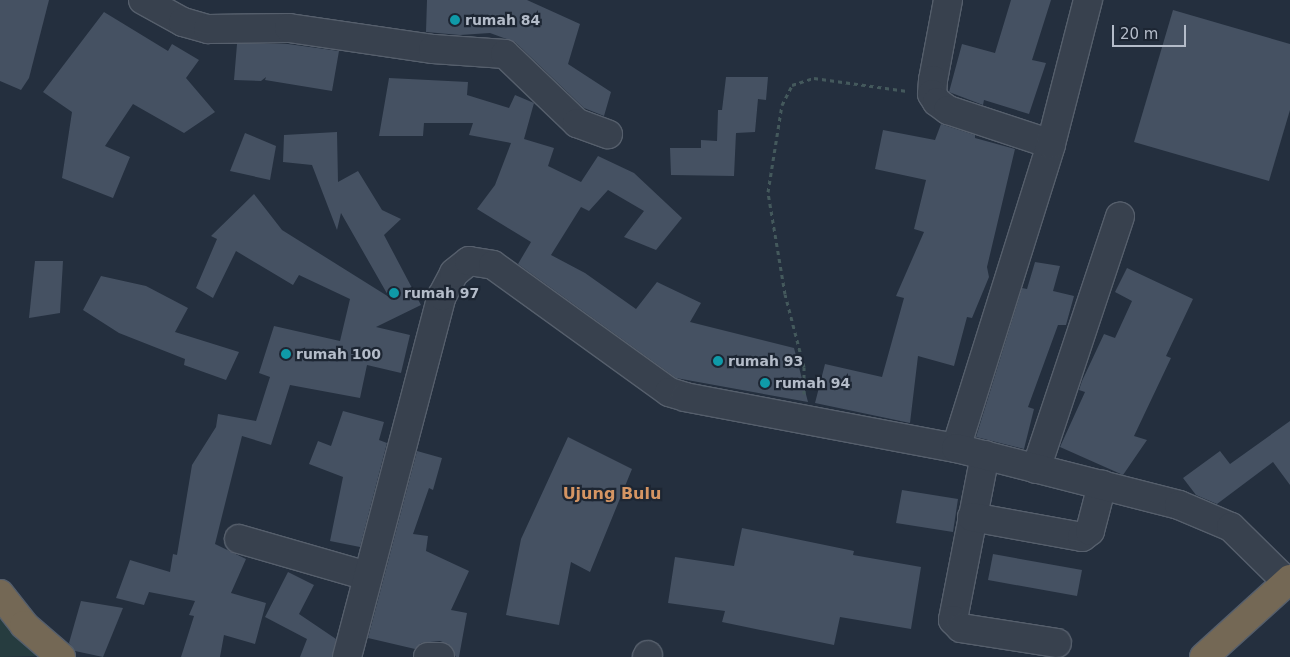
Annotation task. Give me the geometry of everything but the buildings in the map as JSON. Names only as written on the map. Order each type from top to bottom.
[{"type":"highway","points":[[1204,657],[1288,581]]},
{"type":"highway","points":[[0,594],[24,625],[61,657]]},
{"type":"street","points":[[143,0],[183,22],[208,29],[289,28],[433,49],[505,54],[577,123],[608,134]]},
{"type":"street","points":[[948,0],[932,94],[936,102],[948,110],[1051,144]]},
{"type":"street","points":[[956,448],[1051,144],[1088,0]]},
{"type":"street","points":[[1036,469],[1120,217]]},
{"type":"street","points":[[347,657],[442,296],[454,273],[469,261],[493,265],[669,392],[956,448],[1179,506],[1231,527],[1288,581]]},
{"type":"street","points":[[985,455],[953,612],[955,623],[961,628],[1057,643]]},
{"type":"street","points":[[972,517],[1082,538],[1090,531],[1102,485]]},
{"type":"street","points":[[239,539],[367,576]]},
{"type":"street","points":[[428,657],[440,657]]},
{"type":"path","points":[[805,419],[804,367],[785,294],[768,192],[782,105],[792,85],[814,78],[932,94]]},
{"type":"green space","points":[[0,617],[37,656],[0,657]]},
{"type":"place","name":"rumah 84","points":[[455,20]]},
{"type":"place","name":"rumah 97","points":[[394,293]]},
{"type":"place","name":"rumah 100","points":[[286,354]]},
{"type":"place","name":"rumah 93","points":[[718,361]]},
{"type":"place","name":"rumah 94","points":[[765,383]]},
{"type":"district","name":"Ujung Bulu","points":[[612,494]]}]
